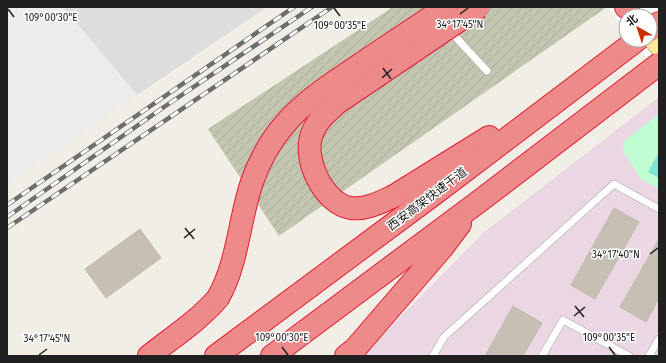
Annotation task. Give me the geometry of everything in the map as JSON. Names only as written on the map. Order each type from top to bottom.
[{"type":"highway","points":[[479,7],[343,99],[323,116],[314,130],[310,144],[311,162],[320,185],[334,200],[343,206],[351,208],[371,206],[394,196],[602,66]]},
{"type":"highway","points":[[149,356],[196,321],[218,298],[224,288],[252,182],[269,147],[285,124],[310,101],[342,77],[442,17]]},
{"type":"highway","name":"西安高架快速干道","points":[[216,356],[434,194],[626,48]]},
{"type":"highway","points":[[272,356],[477,203],[659,64]]},
{"type":"highway","points":[[346,356],[355,349],[442,248],[477,203]]},
{"type":"lane","points":[[427,7],[442,17],[487,71]]},
{"type":"lane","points":[[433,356],[444,337],[614,184],[659,209]]},
{"type":"lane","points":[[542,356],[563,320],[629,356]]},
{"type":"lane","points":[[649,356],[659,339]]},
{"type":"shaded area","points":[[7,7],[63,7],[137,95],[7,184]]},
{"type":"shaded area","points":[[63,7],[267,7],[137,95]]},
{"type":"shaded area","points":[[393,7],[607,7],[279,236],[208,129]]},
{"type":"shaded area","points":[[659,97],[659,356],[358,356],[376,342],[483,233]]},
{"type":"shaded area","points":[[659,152],[659,178],[648,172]]},
{"type":"green space","points":[[659,114],[659,189],[641,179],[623,151],[625,140]]},
{"type":"pier","points":[[608,7],[659,7],[659,72],[639,48],[658,48],[658,8],[618,8],[618,21]]},
{"type":"building","points":[[614,208],[639,222],[595,299],[571,285]]},
{"type":"building","points":[[140,229],[161,258],[106,298],[85,269]]},
{"type":"building","points":[[659,239],[659,298],[646,322],[620,307]]},
{"type":"building","points":[[513,306],[542,323],[523,356],[485,356]]},
{"type":"railway","points":[[7,205],[294,7]]},
{"type":"railway","points":[[7,217],[164,107],[312,7]]},
{"type":"railway","points":[[7,228],[332,7]]}]
